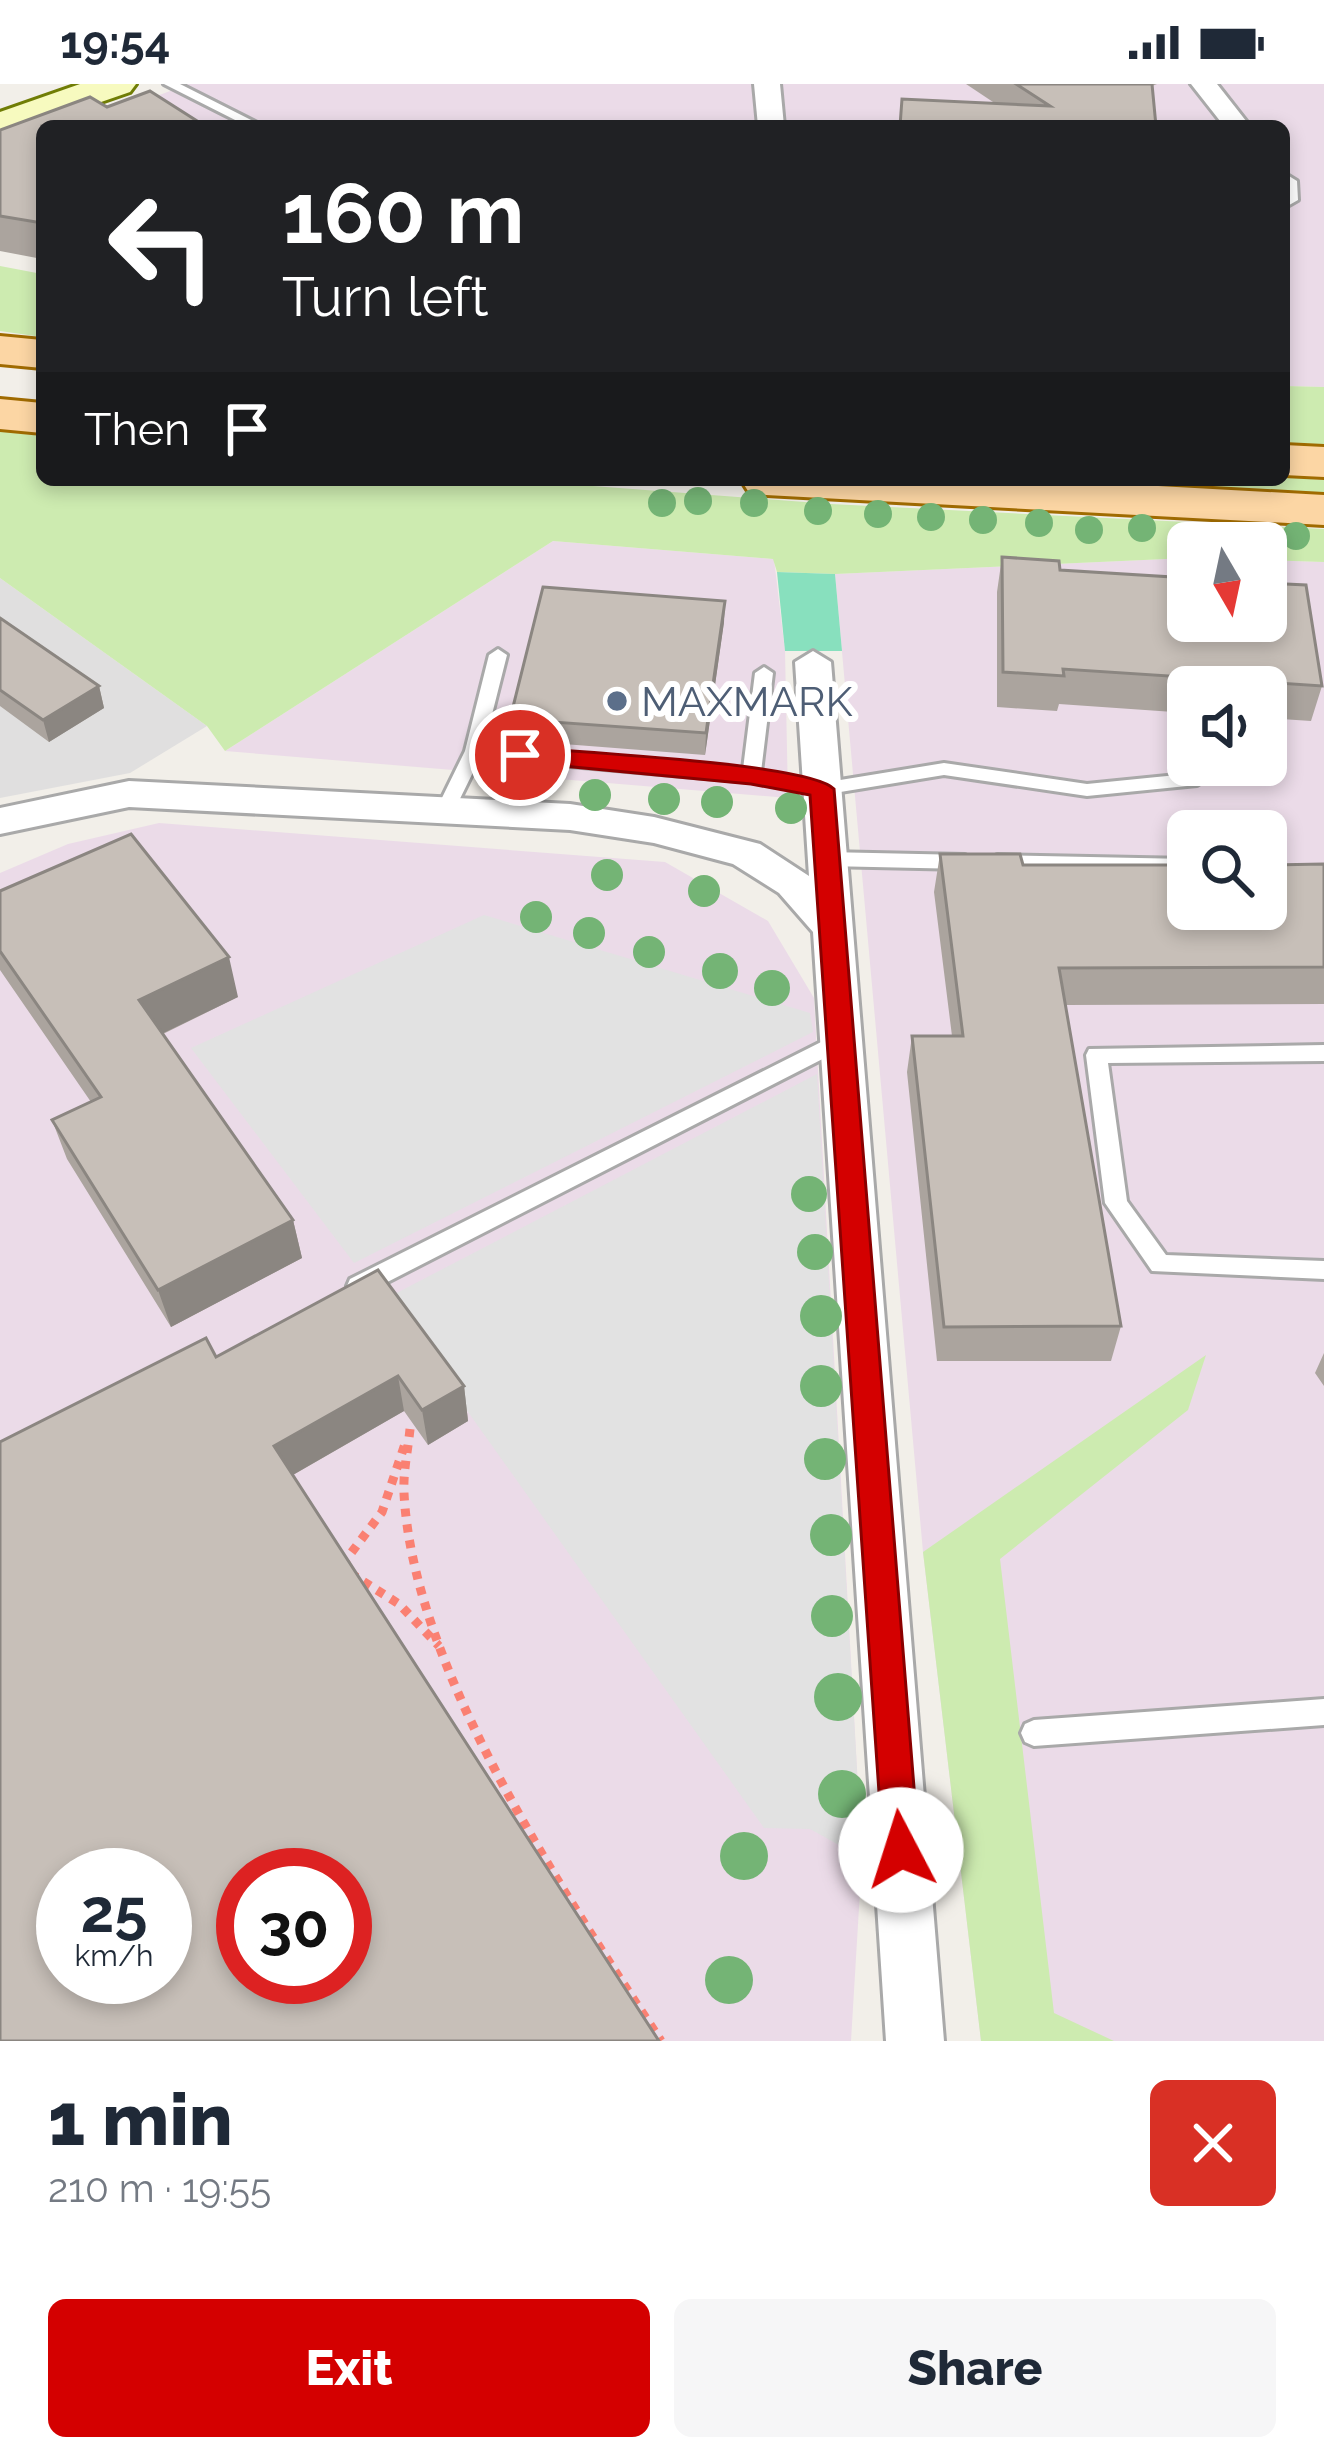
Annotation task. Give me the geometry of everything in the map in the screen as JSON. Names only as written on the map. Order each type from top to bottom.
[{"type":"main road","points":[[0,125],[117,84]]},
{"type":"main road","points":[[0,350],[36,353]]},
{"type":"main road","points":[[0,414],[36,417]]},
{"type":"main road","points":[[1290,460],[1324,462]]},
{"type":"main road","points":[[878,486],[1324,510]]},
{"type":"street","points":[[767,84],[770,120]]},
{"type":"street","points":[[1204,84],[1232,120]]},
{"type":"street","points":[[813,662],[915,2041]]},
{"type":"street","points":[[0,821],[129,794],[571,817],[746,854],[793,884],[832,928]]},
{"type":"lane","points":[[170,84],[245,120]]},
{"type":"lane","points":[[446,808],[474,751],[498,655]]},
{"type":"lane","points":[[751,776],[764,673]]},
{"type":"lane","points":[[474,751],[751,776],[822,789],[944,769],[1087,790],[1167,782]]},
{"type":"lane","points":[[827,859],[1167,866]]},
{"type":"lane","points":[[329,1301],[838,1041]]},
{"type":"lane","points":[[1324,1053],[1096,1055],[1116,1203],[1160,1264],[1324,1270]]},
{"type":"lane","points":[[1034,1732],[1324,1712]]},
{"type":"path","points":[[444,1652],[424,1624],[384,1590],[340,1567],[382,1512],[410,1429],[405,1498],[444,1652],[494,1766],[532,1835],[661,2041]]},
{"type":"shaded area","points":[[189,84],[1324,84],[1324,387],[1290,386],[1290,120],[92,120]]},
{"type":"shaded area","points":[[553,541],[774,559],[785,651],[788,798],[225,751]]},
{"type":"shaded area","points":[[1167,559],[1167,642],[1287,642],[1287,561],[1324,562],[1324,2041],[981,2041],[923,1552],[835,574]]},
{"type":"shaded area","points":[[0,578],[207,726],[130,773],[0,798]]},
{"type":"shaded area","points":[[159,823],[665,862],[768,921],[814,998],[862,1858],[851,2041],[0,2041],[0,873],[68,844]]},
{"type":"shaded area","points":[[484,915],[810,1013],[813,1032],[354,1263],[191,1048]]},
{"type":"shaded area","points":[[817,1074],[862,1858],[810,1829],[764,1828],[387,1298]]},
{"type":"green space","points":[[0,266],[36,273],[36,336],[0,331]]},
{"type":"green space","points":[[1290,386],[1324,387],[1324,449],[1290,446]]},
{"type":"green space","points":[[0,431],[36,435],[36,486],[593,486],[1186,522],[1167,522],[1167,559],[835,574],[777,572],[773,559],[553,541],[225,751],[207,726],[0,578]]},
{"type":"green space","points":[[1290,477],[1324,480],[1324,493],[1174,486],[1290,486]]},
{"type":"green space","points":[[1287,527],[1324,529],[1324,562],[1287,561]]},
{"type":"green space","points":[[777,572],[835,574],[842,651],[785,651]]},
{"type":"green space","points":[[1206,1355],[1188,1410],[1000,1559],[1054,2013],[1114,2041],[981,2041],[923,1552]]},
{"type":"building","points":[[1016,84],[1152,84],[1155,120],[900,120],[902,99],[1050,106]]},
{"type":"building","points":[[150,91],[196,120],[36,120],[36,222],[0,216],[0,130],[90,97],[107,107]]},
{"type":"building","points":[[1002,557],[1059,561],[1060,570],[1167,577],[1167,642],[1287,642],[1287,584],[1306,585],[1322,686],[1287,684],[1287,666],[1167,666],[1167,676],[1063,669],[1064,676],[1003,672]]},
{"type":"building","name":"MAXMARK","points":[[543,587],[725,601],[706,733],[510,719]]},
{"type":"building","points":[[0,618],[99,686],[43,720],[0,690]]},
{"type":"building","points":[[131,834],[229,957],[139,1000],[293,1220],[158,1290],[52,1120],[101,1097],[0,951],[0,891]]},
{"type":"building","points":[[940,854],[1020,854],[1023,865],[1167,865],[1167,930],[1287,930],[1287,865],[1324,864],[1324,967],[1059,968],[1121,1326],[944,1327],[912,1036],[963,1036]]},
{"type":"building","points":[[378,1270],[464,1386],[422,1410],[398,1376],[274,1446],[659,2041],[0,2041],[0,1442],[206,1338],[216,1357]]},
{"type":"place","name":"MAXMARK","points":[[617,701]]},
{"type":"route","points":[[520,755],[751,776],[822,789],[901,1850]]}]
